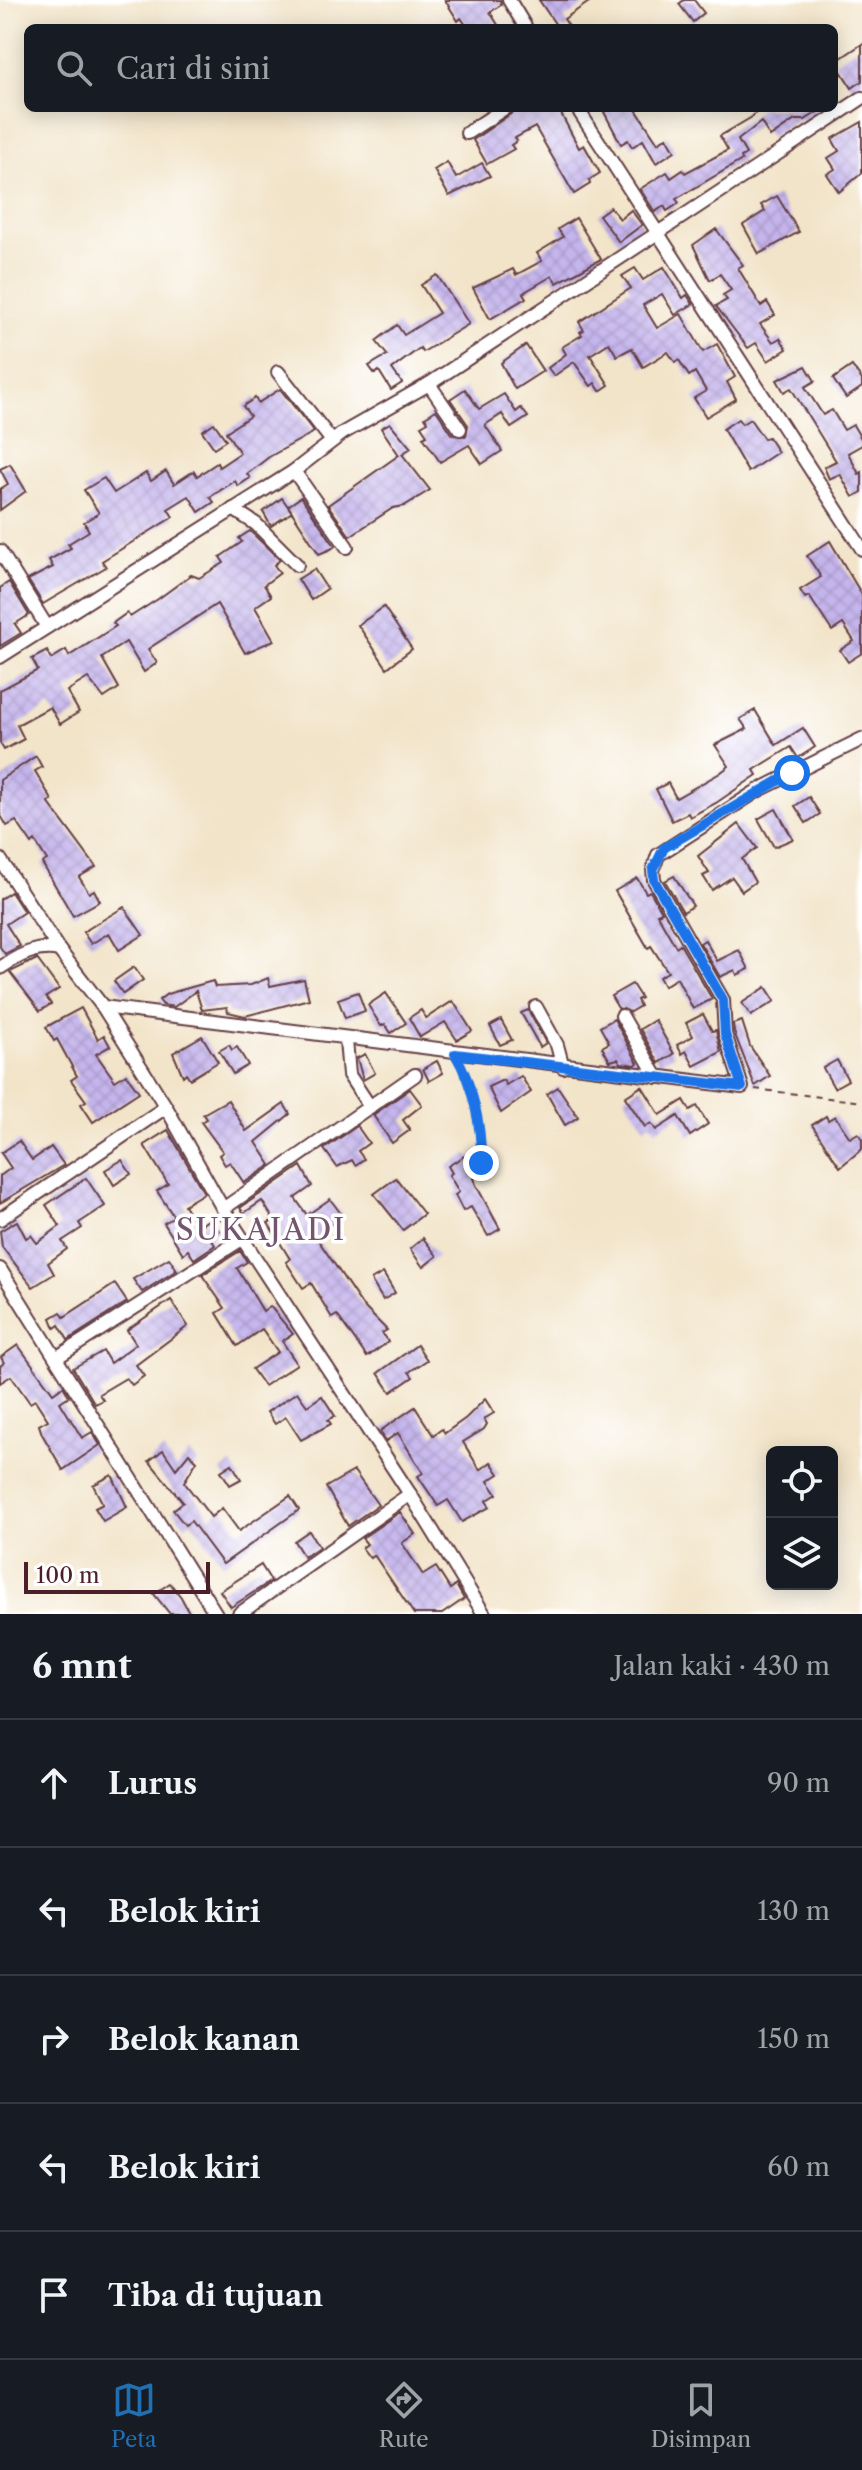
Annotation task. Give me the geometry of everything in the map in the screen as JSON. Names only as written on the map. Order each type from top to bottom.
[{"type":"street","points":[[509,0],[524,24]]},
{"type":"street","points":[[0,657],[294,471],[332,441],[429,384],[862,98]]},
{"type":"street","points":[[467,133],[499,112]]},
{"type":"street","points":[[580,112],[862,549]]},
{"type":"street","points":[[278,372],[332,441]]},
{"type":"street","points":[[429,384],[460,429]]},
{"type":"street","points":[[294,471],[347,547]]},
{"type":"street","points":[[233,509],[256,524],[297,565]]},
{"type":"street","points":[[0,551],[47,627]]},
{"type":"street","points":[[103,1007],[455,1054],[742,1087],[725,1034],[723,1000],[654,880],[653,870],[658,855],[757,791],[862,739]]},
{"type":"street","points":[[0,859],[59,950],[103,1007],[166,1107],[223,1209],[410,1494],[484,1614]]},
{"type":"street","points":[[0,968],[27,952],[49,948],[59,950]]},
{"type":"street","points":[[536,1007],[557,1045],[563,1067]]},
{"type":"street","points":[[622,1016],[657,1077]]},
{"type":"street","points":[[346,1040],[349,1075],[370,1107]]},
{"type":"street","points":[[223,1209],[415,1075]]},
{"type":"street","points":[[0,1219],[166,1107]]},
{"type":"street","points":[[56,1358],[242,1239]]},
{"type":"street","points":[[0,1269],[216,1614]]},
{"type":"street","points":[[239,1614],[410,1494]]},
{"type":"path","points":[[455,1054],[465,1069],[482,1135],[481,1163]]},
{"type":"path","points":[[742,1087],[862,1102]]},
{"type":"building","points":[[445,0],[500,0],[501,5],[490,12],[498,24],[465,24],[461,18],[458,21]]},
{"type":"building","points":[[539,0],[592,0],[564,19],[567,24],[555,24]]},
{"type":"building","points":[[684,0],[694,0],[704,13],[693,22],[679,4]]},
{"type":"building","points":[[862,44],[862,81],[852,88],[838,67],[838,60]]},
{"type":"building","points":[[513,112],[560,112],[579,148],[584,145],[600,173],[574,194],[535,127],[515,138],[517,141],[511,145],[514,149],[487,164],[473,140]]},
{"type":"building","points":[[604,112],[638,112],[658,143],[667,137],[675,151],[656,163],[643,140],[632,147],[628,140],[621,144]]},
{"type":"building","points":[[756,112],[818,112],[805,120],[795,120],[770,137],[761,122],[738,140],[746,154],[741,157],[742,160],[676,199],[679,203],[667,211],[664,206],[655,212],[640,189],[667,172],[671,178],[683,170],[685,173],[728,150],[720,136]]},
{"type":"building","points":[[862,122],[862,173],[839,192],[827,174],[835,169],[828,158],[839,151],[832,139]]},
{"type":"building","points":[[447,162],[456,178],[482,163],[490,176],[449,196],[434,170]]},
{"type":"building","points":[[777,196],[799,232],[759,254],[743,225],[765,211],[761,205]]},
{"type":"building","points":[[610,207],[620,219],[631,210],[642,225],[619,242],[599,215]]},
{"type":"building","points":[[576,218],[601,259],[557,283],[552,276],[523,293],[526,298],[490,319],[473,288],[513,269],[516,275],[542,261],[537,253],[563,237],[558,229]]},
{"type":"building","points":[[716,229],[743,265],[738,268],[761,306],[767,302],[775,315],[760,324],[773,342],[780,338],[787,349],[768,361],[756,343],[748,348],[716,306],[727,300],[723,295],[731,290],[720,274],[710,280],[693,245]]},
{"type":"building","points":[[664,267],[683,298],[687,295],[693,304],[675,315],[662,294],[643,305],[657,328],[681,314],[703,352],[717,344],[735,377],[727,382],[736,399],[706,417],[694,398],[706,391],[695,372],[689,376],[679,360],[675,362],[668,352],[643,367],[632,348],[617,356],[609,343],[590,355],[609,385],[600,391],[595,383],[591,386],[574,362],[554,376],[548,368],[566,354],[562,347],[582,335],[580,332],[584,330],[579,322],[631,288],[622,276],[635,268],[643,280]]},
{"type":"building","points":[[437,275],[469,324],[423,352],[420,348],[392,369],[402,383],[391,390],[379,371],[375,374],[369,366],[387,355],[376,341],[397,325],[404,335],[439,313],[421,285]]},
{"type":"building","points":[[526,345],[543,371],[515,389],[501,363]]},
{"type":"building","points":[[806,366],[815,381],[805,387],[823,415],[832,410],[844,430],[853,425],[862,440],[862,445],[848,453],[859,474],[862,472],[862,492],[853,497],[840,474],[829,479],[824,467],[836,461],[791,388],[784,392],[777,380]]},
{"type":"building","points":[[852,366],[862,380],[862,387],[846,398],[833,379]]},
{"type":"building","points":[[280,389],[314,432],[269,457],[247,474],[250,478],[238,486],[235,481],[210,497],[214,502],[199,512],[189,496],[168,509],[173,517],[102,561],[106,567],[43,604],[28,580],[53,567],[49,560],[71,548],[68,544],[89,531],[84,522],[99,513],[84,490],[104,478],[114,493],[146,473],[151,481],[166,471],[174,484],[194,471],[197,476],[217,463],[219,467],[240,453],[226,432],[250,416],[243,406],[255,398],[258,403]]},
{"type":"building","points":[[465,389],[479,409],[504,394],[516,412],[521,408],[528,417],[511,428],[502,414],[485,425],[502,451],[482,464],[469,445],[440,462],[423,437],[427,435],[421,426],[428,422],[425,417],[436,410],[453,435],[466,436],[468,425],[450,399]]},
{"type":"building","points":[[738,419],[742,424],[750,419],[778,452],[748,472],[723,429]]},
{"type":"building","points":[[214,423],[226,440],[214,448],[202,431]]},
{"type":"building","points":[[390,423],[411,448],[402,454],[430,490],[404,506],[393,508],[350,536],[328,505],[399,455],[381,428]]},
{"type":"building","points":[[10,464],[26,491],[0,510],[0,489],[8,484],[0,469]]},
{"type":"building","points":[[301,497],[335,546],[331,549],[319,554],[288,506]]},
{"type":"building","points":[[282,498],[292,512],[271,526],[263,512]]},
{"type":"building","points":[[250,531],[280,560],[274,565],[280,573],[264,585],[271,596],[255,607],[274,640],[245,653],[217,604],[148,649],[157,663],[144,672],[126,642],[102,658],[119,688],[104,698],[88,678],[67,691],[79,712],[60,724],[50,707],[17,725],[24,739],[4,750],[0,743],[0,690],[38,670],[32,659],[47,651],[51,659],[66,650],[69,656],[116,626],[113,623],[127,613],[130,617],[191,575],[199,578],[224,563],[220,557],[242,542],[239,538]]},
{"type":"building","points":[[830,541],[862,595],[862,653],[848,662],[840,650],[854,641],[843,624],[832,631],[809,596],[805,598],[800,590],[821,577],[807,556]]},
{"type":"building","points":[[314,569],[327,589],[311,600],[298,579]]},
{"type":"building","points":[[9,582],[29,615],[15,624],[21,633],[0,646],[0,588]]},
{"type":"building","points":[[384,607],[412,649],[387,668],[358,625]]},
{"type":"building","points":[[755,710],[776,745],[803,728],[815,747],[798,758],[791,747],[754,770],[757,775],[716,803],[690,817],[688,813],[672,821],[656,789],[668,783],[676,798],[729,766],[715,745],[747,729],[740,719]]},
{"type":"building","points":[[36,756],[42,767],[35,771],[52,800],[48,802],[96,867],[79,877],[89,893],[94,890],[100,901],[73,916],[42,863],[47,860],[35,841],[32,844],[16,821],[7,826],[0,814],[0,780]]},
{"type":"building","points":[[809,797],[820,814],[806,823],[795,806]]},
{"type":"building","points":[[776,809],[793,839],[774,847],[758,819]]},
{"type":"building","points":[[739,824],[757,848],[742,859],[755,882],[742,891],[732,877],[712,890],[703,876],[709,873],[698,856]]},
{"type":"building","points":[[674,876],[693,906],[683,912],[665,881]]},
{"type":"building","points":[[637,878],[646,893],[650,891],[662,912],[657,914],[676,947],[680,944],[712,999],[693,1009],[677,978],[664,986],[659,977],[668,972],[651,946],[648,948],[615,891]]},
{"type":"building","points":[[11,892],[24,912],[6,924],[20,946],[5,954],[0,947],[0,899]]},
{"type":"building","points":[[124,907],[143,935],[119,950],[109,933],[91,944],[83,932]]},
{"type":"building","points":[[705,940],[717,961],[739,950],[749,969],[737,975],[735,970],[720,977],[700,943]]},
{"type":"building","points":[[37,959],[59,989],[46,997],[51,1004],[40,1011],[10,972]]},
{"type":"building","points":[[134,967],[143,980],[123,994],[114,981]]},
{"type":"building","points":[[268,978],[270,986],[304,979],[309,999],[245,1016],[228,1012],[227,1007],[202,1010],[196,991],[174,1007],[163,1005],[159,1000],[167,994],[213,981],[215,987],[251,985]]},
{"type":"building","points":[[632,984],[641,998],[637,1000],[640,1006],[630,1012],[618,1008],[611,996]]},
{"type":"building","points":[[766,987],[775,1001],[751,1016],[742,1003]]},
{"type":"building","points":[[358,992],[365,1011],[345,1018],[338,999]]},
{"type":"building","points":[[386,993],[406,1023],[391,1033],[385,1024],[381,1026],[368,1005]]},
{"type":"building","points":[[453,1001],[472,1031],[457,1040],[445,1022],[420,1037],[409,1018],[421,1010],[426,1018]]},
{"type":"building","points":[[81,1008],[98,1039],[104,1035],[110,1046],[96,1054],[115,1081],[126,1074],[139,1092],[93,1122],[81,1104],[86,1101],[71,1080],[77,1076],[57,1039],[54,1041],[46,1027]]},
{"type":"building","points":[[528,1010],[546,1043],[540,1047],[521,1013]]},
{"type":"building","points":[[703,1014],[712,1031],[716,1030],[721,1052],[694,1066],[686,1051],[682,1054],[677,1045],[693,1036],[686,1023]]},
{"type":"building","points":[[614,1019],[638,1063],[635,1065],[621,1063],[618,1059],[610,1061],[602,1047],[609,1043],[600,1027]]},
{"type":"building","points":[[501,1020],[512,1040],[500,1045],[490,1026]]},
{"type":"building","points":[[655,1020],[674,1054],[659,1063],[640,1029]]},
{"type":"building","points":[[742,1021],[750,1046],[770,1076],[755,1086],[734,1032],[733,1024]]},
{"type":"building","points":[[202,1036],[218,1062],[190,1079],[186,1073],[183,1076],[173,1053]]},
{"type":"building","points":[[229,1045],[232,1050],[237,1047],[248,1065],[233,1074],[219,1051]]},
{"type":"building","points":[[365,1054],[375,1073],[363,1080],[357,1058]]},
{"type":"building","points":[[837,1060],[848,1080],[834,1088],[823,1068]]},
{"type":"building","points":[[437,1061],[443,1073],[429,1081],[423,1069]]},
{"type":"building","points":[[521,1076],[531,1092],[501,1113],[488,1087],[503,1080],[506,1085]]},
{"type":"building","points":[[642,1086],[660,1115],[684,1100],[690,1110],[697,1106],[708,1124],[690,1136],[678,1116],[656,1130],[651,1123],[645,1127],[625,1097]]},
{"type":"building","points":[[558,1087],[578,1117],[565,1125],[547,1094]]},
{"type":"building","points":[[410,1089],[422,1105],[403,1120],[410,1130],[392,1143],[373,1115]]},
{"type":"building","points":[[228,1100],[246,1131],[284,1104],[290,1114],[256,1142],[271,1165],[244,1183],[230,1162],[225,1165],[219,1155],[223,1152],[201,1122],[206,1119],[203,1114]]},
{"type":"building","points":[[826,1116],[828,1120],[835,1116],[850,1138],[858,1133],[862,1139],[862,1149],[840,1167],[812,1125]]},
{"type":"building","points":[[357,1126],[369,1143],[358,1151],[364,1159],[355,1165],[352,1160],[337,1167],[324,1149]]},
{"type":"building","points":[[168,1130],[204,1193],[184,1205],[198,1227],[211,1218],[219,1231],[210,1237],[215,1245],[194,1259],[188,1250],[183,1254],[164,1223],[174,1217],[157,1191],[168,1184],[144,1145]]},
{"type":"building","points":[[19,1141],[32,1160],[51,1147],[64,1165],[0,1203],[0,1176],[11,1168],[1,1153]]},
{"type":"building","points":[[468,1154],[480,1175],[474,1178],[476,1185],[500,1229],[488,1236],[471,1207],[463,1211],[455,1195],[459,1192],[449,1175],[452,1173],[448,1166]]},
{"type":"building","points":[[122,1160],[131,1174],[114,1185],[105,1170]]},
{"type":"building","points":[[301,1166],[312,1186],[295,1198],[307,1215],[330,1199],[342,1215],[316,1237],[362,1305],[387,1330],[382,1333],[388,1342],[367,1357],[337,1315],[332,1318],[311,1283],[303,1288],[286,1262],[290,1259],[268,1223],[274,1220],[262,1201],[244,1213],[240,1208]]},
{"type":"building","points":[[86,1178],[105,1206],[79,1223],[82,1228],[62,1241],[67,1249],[48,1263],[54,1274],[33,1287],[2,1247],[0,1231],[17,1221],[26,1238],[31,1235],[37,1243],[60,1226],[46,1205]]},
{"type":"building","points":[[396,1178],[424,1214],[403,1230],[374,1194]]},
{"type":"building","points":[[423,1238],[437,1256],[423,1267],[410,1249]]},
{"type":"building","points":[[240,1251],[247,1262],[237,1268],[263,1311],[270,1306],[293,1334],[282,1341],[297,1364],[264,1386],[252,1369],[278,1352],[262,1329],[237,1346],[217,1313],[225,1308],[202,1275]]},
{"type":"building","points":[[169,1258],[177,1270],[142,1292],[133,1279]]},
{"type":"building","points":[[383,1273],[395,1293],[383,1300],[371,1280]]},
{"type":"building","points":[[115,1284],[127,1302],[68,1340],[59,1325],[55,1328],[51,1318],[61,1312],[64,1317]]},
{"type":"building","points":[[171,1300],[188,1326],[136,1365],[144,1376],[132,1385],[126,1378],[99,1394],[103,1400],[95,1404],[73,1368],[103,1351],[110,1363],[136,1344],[127,1330]]},
{"type":"building","points":[[18,1345],[53,1393],[63,1386],[69,1396],[60,1402],[82,1438],[92,1432],[100,1445],[63,1470],[42,1434],[39,1425],[48,1420],[35,1400],[30,1403],[11,1376],[0,1383],[0,1366],[4,1363],[1,1357]]},
{"type":"building","points":[[417,1345],[427,1360],[409,1372],[413,1377],[391,1392],[378,1373]]},
{"type":"building","points":[[297,1392],[307,1406],[322,1396],[335,1416],[328,1420],[331,1424],[301,1440],[286,1417],[275,1424],[267,1412]]},
{"type":"building","points":[[485,1399],[494,1413],[484,1419],[487,1424],[484,1429],[463,1442],[480,1470],[491,1462],[499,1474],[488,1481],[497,1494],[486,1501],[490,1507],[462,1522],[448,1500],[438,1506],[418,1476],[423,1473],[398,1433],[386,1441],[380,1431],[415,1407],[433,1435],[442,1429],[445,1433]]},
{"type":"building","points":[[163,1450],[176,1469],[189,1453],[197,1461],[184,1482],[211,1517],[222,1508],[239,1531],[290,1496],[299,1510],[223,1564],[191,1521],[185,1525],[173,1510],[183,1502],[149,1461]]},
{"type":"building","points":[[232,1464],[241,1479],[230,1485],[221,1471]]},
{"type":"building","points":[[354,1471],[378,1505],[348,1526],[326,1487]]},
{"type":"building","points":[[112,1475],[127,1507],[103,1521],[95,1508],[103,1504],[93,1485]]},
{"type":"building","points":[[400,1512],[415,1534],[402,1543],[423,1575],[436,1567],[450,1589],[456,1585],[464,1599],[442,1614],[414,1614],[374,1555],[370,1558],[362,1548],[367,1544],[362,1538]]},
{"type":"building","points":[[309,1531],[319,1547],[304,1557],[294,1541]]},
{"type":"building","points":[[261,1565],[271,1581],[231,1607],[220,1591]]},
{"type":"building","points":[[170,1583],[190,1614],[170,1614],[154,1594]]},
{"type":"district","name":"SUKAJADI","points":[[261,1229]]},
{"type":"route","points":[[481,1163],[482,1135],[472,1106],[465,1069],[455,1054],[742,1087],[725,1034],[726,1018],[717,985],[654,880],[653,870],[664,848],[792,773]]}]
